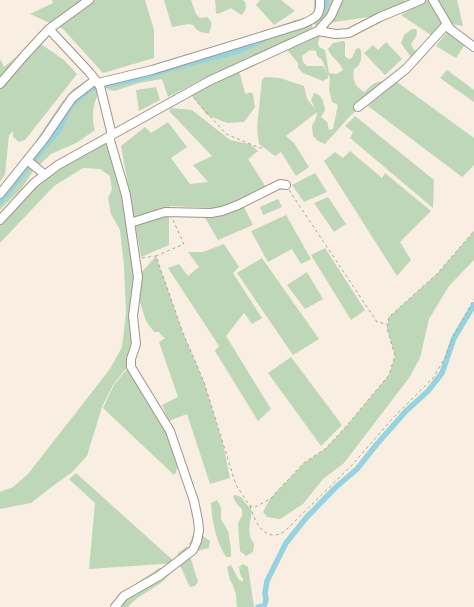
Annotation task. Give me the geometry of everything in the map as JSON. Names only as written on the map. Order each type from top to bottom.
[{"type":"street","points":[[0,84],[49,29],[89,0]]},
{"type":"street","points":[[0,194],[29,162],[72,98],[98,83],[152,70],[302,24],[316,17],[320,9],[320,0]]},
{"type":"street","points":[[0,220],[34,183],[41,171],[110,136],[209,80],[318,31],[331,16],[338,0]]},
{"type":"street","points":[[318,31],[336,34],[349,33],[380,17],[421,0]]},
{"type":"street","points":[[433,0],[446,25],[455,34],[474,47]]},
{"type":"street","points":[[358,107],[406,69],[446,25]]},
{"type":"street","points":[[49,29],[98,83],[103,95],[110,136],[126,195],[138,277],[134,311],[136,344],[131,359],[131,367],[170,432],[194,501],[198,520],[198,541],[193,550],[159,576],[124,596],[115,607]]},
{"type":"street","points":[[29,162],[41,171]]},
{"type":"street","points":[[130,224],[161,213],[217,212],[238,205],[280,184],[286,185]]},
{"type":"path","points":[[189,91],[226,134],[260,148],[264,147]]},
{"type":"path","points":[[286,185],[377,322],[388,324]]},
{"type":"path","points":[[135,259],[156,256],[184,244],[170,212]]},
{"type":"path","points":[[250,506],[255,507],[270,499],[304,463],[325,449],[344,429],[389,375],[395,356],[387,328],[389,317],[437,274],[474,231]]},
{"type":"path","points":[[156,256],[183,333],[204,382],[236,485],[250,506],[256,521],[265,533],[271,535],[278,535],[284,532],[353,464],[393,418],[433,378],[446,356],[452,339],[474,299]]},
{"type":"green space","points":[[52,0],[145,0],[154,30],[154,58],[103,73],[63,29],[30,14],[53,3]]},
{"type":"green space","points":[[164,0],[191,0],[196,14],[200,18],[207,17],[211,22],[209,33],[200,32],[193,25],[189,24],[172,27]]},
{"type":"green space","points":[[215,0],[243,0],[246,8],[242,15],[231,8],[218,14],[216,13]]},
{"type":"green space","points":[[260,0],[281,0],[295,11],[274,25],[256,5]]},
{"type":"green space","points":[[314,0],[405,0],[405,6],[375,16],[315,25],[309,18],[314,12]]},
{"type":"green space","points":[[427,0],[457,0],[463,26],[450,24],[434,37],[401,15]]},
{"type":"green space","points":[[305,19],[312,25],[313,31],[208,80],[206,77],[168,97],[162,79],[139,83],[114,91],[107,88],[106,82],[192,58],[295,20]]},
{"type":"green space","points":[[412,29],[416,29],[417,33],[411,44],[414,50],[419,51],[412,59],[401,43],[404,35]]},
{"type":"green space","points":[[448,31],[466,43],[456,58],[436,46]]},
{"type":"green space","points":[[310,35],[320,35],[318,43],[319,47],[325,50],[329,73],[337,74],[343,70],[328,49],[333,43],[343,41],[345,42],[345,56],[348,59],[352,58],[356,49],[360,48],[361,60],[358,66],[354,69],[353,73],[355,83],[359,88],[365,92],[378,82],[384,81],[387,85],[350,116],[325,144],[318,141],[313,136],[312,126],[317,112],[286,136],[294,143],[309,167],[296,176],[281,152],[275,156],[259,144],[257,127],[262,80],[265,77],[280,78],[304,86],[307,99],[315,109],[311,100],[314,93],[319,95],[325,110],[321,117],[327,122],[329,130],[333,129],[338,105],[332,102],[329,89],[330,79],[328,74],[328,78],[323,81],[303,73],[298,68],[298,63],[288,51],[290,47]],"holes":[[[310,50],[316,51],[317,56],[322,60],[328,74],[323,66],[307,66],[303,62],[302,56]]]},
{"type":"green space","points":[[386,42],[402,59],[385,75],[364,53],[373,45],[378,50]]},
{"type":"green space","points":[[41,44],[64,60],[77,74],[25,140],[19,142],[13,137],[13,131],[9,135],[5,174],[0,182],[0,59],[4,67],[24,51]]},
{"type":"green space","points":[[447,70],[474,90],[474,102],[440,78]]},
{"type":"green space","points":[[237,71],[240,74],[245,93],[247,94],[250,92],[253,94],[255,107],[244,122],[227,123],[207,115],[192,96],[195,92]]},
{"type":"green space","points":[[91,81],[100,90],[93,110],[95,130],[78,142],[51,154],[33,171],[21,189],[0,210],[0,189],[33,145],[62,102],[73,89],[84,82]]},
{"type":"green space","points":[[397,82],[474,138],[474,165],[462,177],[368,106]]},
{"type":"green space","points":[[156,87],[160,100],[139,111],[136,90]]},
{"type":"green space","points":[[171,108],[192,110],[230,140],[250,144],[258,151],[248,159],[266,187],[239,203],[215,208],[169,206],[169,245],[141,257],[121,146],[145,127],[151,133],[168,122],[187,147],[171,158],[190,184],[208,182],[193,165],[212,156],[169,111]]},
{"type":"green space","points":[[355,116],[434,180],[433,208],[350,138],[353,132],[345,126]]},
{"type":"green space","points":[[111,133],[138,272],[134,347],[131,362],[113,385],[102,407],[87,456],[71,473],[31,503],[0,509],[0,492],[13,487],[28,474],[110,369],[122,347],[126,313],[124,266],[120,230],[111,214],[108,198],[112,190],[110,176],[100,169],[83,168],[54,186],[0,243],[0,219],[23,192]]},
{"type":"green space","points":[[350,151],[382,178],[385,173],[431,211],[400,242],[411,260],[397,276],[324,161],[335,152],[343,158]]},
{"type":"green space","points":[[315,173],[327,192],[304,202],[292,185]]},
{"type":"green space","points":[[328,197],[346,224],[334,232],[314,203]]},
{"type":"green space","points":[[278,199],[282,207],[263,215],[260,207]]},
{"type":"green space","points":[[244,207],[253,225],[218,240],[204,216],[218,217]]},
{"type":"green space","points":[[286,215],[311,259],[301,264],[292,249],[268,262],[251,231]]},
{"type":"green space","points":[[474,231],[474,260],[449,286],[429,319],[420,358],[409,378],[344,463],[323,479],[303,504],[280,519],[267,517],[263,512],[270,499],[304,463],[325,449],[344,429],[389,375],[395,356],[387,328],[389,317],[437,274]]},
{"type":"green space","points":[[224,244],[239,267],[233,273],[262,318],[252,324],[244,313],[226,336],[271,409],[258,421],[215,351],[219,346],[168,268],[179,264],[188,276],[199,267],[188,252],[203,252]]},
{"type":"green space","points":[[325,248],[365,310],[351,320],[311,255]]},
{"type":"green space","points":[[156,256],[183,333],[204,382],[223,444],[230,478],[210,484],[187,414],[169,421],[162,405],[178,397],[159,342],[165,338],[159,332],[154,332],[146,321],[140,302],[140,282],[142,272]]},
{"type":"green space","points":[[262,258],[319,339],[293,355],[237,273]]},
{"type":"green space","points":[[307,272],[323,299],[305,309],[287,285]]},
{"type":"green space","points":[[291,357],[342,425],[321,446],[268,373]]},
{"type":"green space","points":[[131,364],[180,450],[176,473],[174,475],[103,408],[114,385]]},
{"type":"green space","points":[[76,473],[176,563],[89,569],[95,503],[69,479]]},
{"type":"green space","points":[[235,495],[241,497],[252,511],[249,532],[254,544],[253,552],[246,556],[240,551],[238,523],[242,516],[242,509],[233,496]]},
{"type":"green space","points":[[217,500],[221,507],[221,519],[228,531],[231,557],[226,557],[215,531],[211,503]]},
{"type":"green space","points":[[194,533],[199,533],[210,541],[209,548],[197,551],[193,550],[189,544]]},
{"type":"green space","points":[[186,547],[189,547],[191,550],[190,557],[198,582],[195,586],[190,587],[176,558],[179,552]]},
{"type":"green space","points":[[243,564],[248,567],[254,607],[237,607],[236,595],[230,580],[227,567],[231,565],[239,580],[243,582],[239,567]]},
{"type":"green space","points":[[159,568],[166,568],[169,575],[165,580],[132,602],[128,607],[113,607],[127,590]]},
{"type":"waterway","points":[[320,16],[326,5],[326,0]]},
{"type":"waterway","points":[[0,202],[59,130],[71,105],[90,89],[149,76],[172,68],[238,51],[263,40]]},
{"type":"waterway","points":[[258,607],[264,606],[266,600],[265,593],[267,581],[286,543],[306,518],[335,488],[357,469],[406,411],[428,391],[442,373],[454,338],[474,305]]}]
